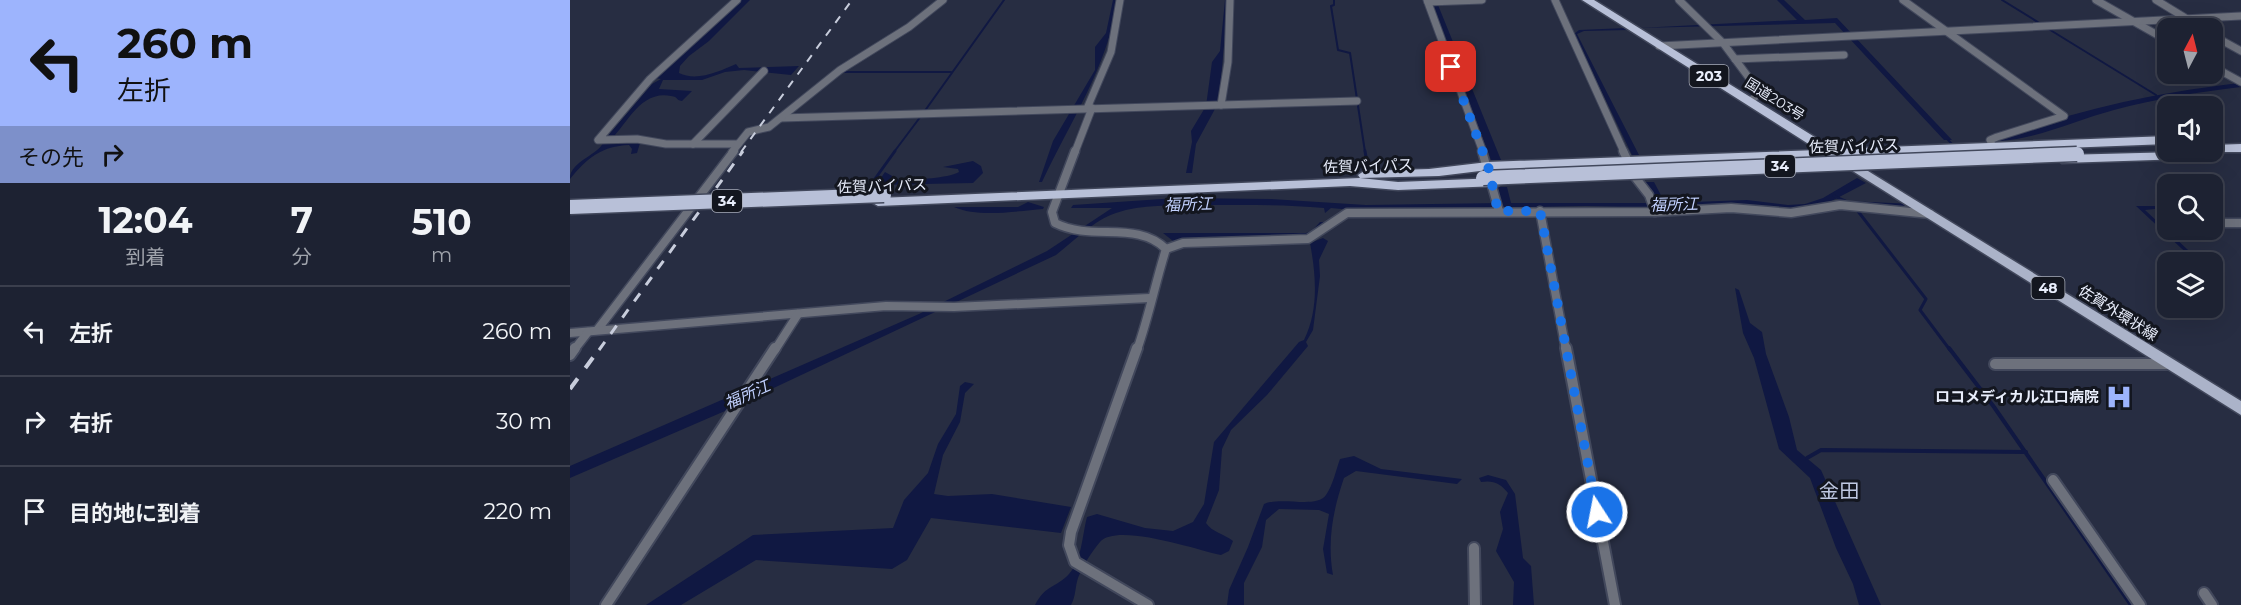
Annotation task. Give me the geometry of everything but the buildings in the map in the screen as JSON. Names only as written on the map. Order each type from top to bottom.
[{"type":"highway","name":"国道203号","points":[[1587,0],[1855,167]]},
{"type":"highway","name":"34","points":[[1831,152],[1992,145],[2157,142]]},
{"type":"highway","points":[[2223,142],[2241,142]]},
{"type":"highway","name":"佐賀バイパス","points":[[2074,151],[2157,143]]},
{"type":"highway","points":[[2223,149],[2241,148]]},
{"type":"highway","name":"佐賀バイパス","points":[[570,215],[881,199],[1352,183],[1486,174],[2074,151],[2157,151]]},
{"type":"highway","points":[[1486,174],[1628,160],[1831,152]]},
{"type":"highway","points":[[1486,174],[1635,177],[2157,155]]},
{"type":"highway","name":"佐賀バイパス","points":[[1060,192],[1431,172],[1486,174]]},
{"type":"highway","name":"佐賀バイパス","points":[[570,207],[881,199]]},
{"type":"main road","name":"佐賀外環状線","points":[[1855,167],[2241,409]]},
{"type":"street","points":[[737,0],[650,79],[598,140],[637,139],[666,144],[738,144]]},
{"type":"street","points":[[570,355],[593,331],[748,132],[770,127],[840,70],[909,27],[943,0]]},
{"type":"street","points":[[1092,108],[1088,106],[1111,52],[1120,0]]},
{"type":"street","points":[[1219,105],[1228,62],[1230,0]]},
{"type":"street","points":[[1482,0],[1427,1],[1498,211]]},
{"type":"street","points":[[1555,0],[1628,160]]},
{"type":"street","points":[[1679,0],[1723,43],[1758,90],[1759,94],[1750,100]]},
{"type":"street","points":[[1903,0],[2064,116],[1997,137],[1990,140],[1992,145]]},
{"type":"street","points":[[2096,0],[2157,35]]},
{"type":"street","points":[[2156,0],[2185,18],[2241,16]]},
{"type":"street","points":[[1659,46],[2157,19]]},
{"type":"street","points":[[2223,41],[2241,51]]},
{"type":"street","points":[[1735,59],[1844,55]]},
{"type":"street","points":[[693,144],[764,71]]},
{"type":"street","points":[[2223,72],[2240,82]]},
{"type":"street","points":[[781,118],[1357,101]]},
{"type":"street","points":[[1092,108],[1052,212],[1055,223],[1071,231],[1088,234],[1141,234],[1159,240],[1166,249]]},
{"type":"street","points":[[1635,177],[1655,212]]},
{"type":"street","points":[[1166,249],[1183,243],[1287,241],[1308,238],[1323,233],[1334,219],[1347,213],[1655,212],[1731,208],[1803,213],[1840,205],[1930,214]]},
{"type":"street","points":[[1540,211],[1615,605]]},
{"type":"street","points":[[2223,223],[2241,223]]},
{"type":"street","points":[[1148,605],[1080,566],[1069,545],[1071,532],[1152,307],[1150,298],[1166,249]]},
{"type":"street","points":[[570,333],[923,305],[954,307],[1150,298]]},
{"type":"street","points":[[606,605],[798,314]]},
{"type":"street","points":[[1995,364],[2170,364]]},
{"type":"street","points":[[2053,480],[2140,605]]},
{"type":"street","points":[[1474,549],[1474,605]]},
{"type":"street","points":[[2204,593],[2212,605]]},
{"type":"water","points":[[740,0],[750,0],[709,41],[689,56],[680,66],[679,73],[701,76],[736,64],[739,68],[799,66],[791,75],[744,70],[725,72],[702,80],[663,80],[659,89],[692,91],[682,101],[671,96],[650,98],[635,111],[608,142],[640,143],[637,153],[631,154],[632,149],[629,145],[603,151],[589,159],[570,179],[575,167],[602,145],[652,84],[661,79],[655,78]]},
{"type":"water","points":[[1113,0],[1118,0],[1105,49],[1096,72],[1042,182],[1039,182],[1053,141],[1095,70],[1095,47],[1106,33]]},
{"type":"water","points":[[1225,0],[1228,0],[1219,101],[1215,103],[1215,109],[1196,144],[1192,173],[1186,173],[1192,142],[1191,131],[1206,106],[1212,62],[1220,51]]},
{"type":"water","points":[[1437,0],[1501,160],[1491,160],[1432,4]]},
{"type":"water","points":[[1777,0],[1784,0],[1805,20],[1837,18],[1952,140],[1944,140],[1835,23],[1639,28],[1797,20]]},
{"type":"water","points":[[1626,28],[1628,30],[1584,31],[1577,34],[1639,155],[1632,155],[1574,34],[1579,30]]},
{"type":"water","points":[[2241,83],[2241,87],[2181,96],[2157,96],[2157,100],[2100,114],[2043,133],[1999,141],[2086,111],[2118,103],[2181,91]]},
{"type":"water","points":[[973,161],[981,166],[983,173],[973,183],[876,185],[885,172],[903,182],[954,174],[959,172],[958,169],[943,167]]},
{"type":"water","name":"福所江","points":[[1857,178],[1866,183],[1822,206],[1804,209],[1702,205],[1657,208],[1585,206],[1362,211],[1331,208],[1325,213],[1324,208],[1230,205],[1157,206],[1126,210],[1108,216],[1084,231],[1056,255],[725,411],[570,478],[570,466],[919,314],[1047,251],[1112,208],[1071,208],[1073,205],[1177,198],[1271,199],[1366,205],[1500,203],[1497,187],[1507,187],[1511,203],[1656,203],[1644,182],[1654,182],[1665,203],[1747,200],[1788,205],[1805,204],[1823,198]]},
{"type":"water","points":[[1028,202],[1044,207],[1043,209],[986,213],[954,207],[1018,207]]},
{"type":"water","points":[[2136,206],[2157,206],[2157,209],[2145,210],[2157,221],[2157,226]]},
{"type":"water","points":[[1320,222],[1324,222],[1320,230],[1303,237],[1173,241],[1163,233],[1306,233],[1312,231]]},
{"type":"water","points":[[1323,238],[1328,241],[1319,260],[1320,276],[1313,330],[1306,342],[1308,346],[1267,395],[1231,430],[1222,449],[1219,490],[1206,523],[1211,529],[1233,541],[1229,551],[1221,555],[1158,539],[1122,535],[1109,537],[1100,542],[1085,564],[1078,578],[1071,605],[1035,605],[1043,593],[1069,574],[1077,562],[1087,517],[1097,514],[1145,528],[1173,531],[1193,522],[1204,504],[1214,442],[1299,342],[1304,340],[1312,317],[1315,292],[1310,243]]},
{"type":"water","points":[[2172,240],[2177,240],[2190,252],[2185,252]]},
{"type":"water","points":[[1735,288],[1739,290],[1750,323],[1762,332],[1766,354],[1789,417],[1797,450],[1821,470],[1881,605],[1859,605],[1853,584],[1836,548],[1810,478],[1779,449],[1754,358],[1743,333]]},
{"type":"water","points":[[965,382],[974,384],[965,393],[960,422],[943,455],[934,494],[948,496],[992,494],[1071,507],[1061,533],[931,518],[907,560],[892,569],[756,560],[681,605],[646,605],[753,535],[893,528],[904,500],[928,473],[938,444],[956,414],[960,386]]},
{"type":"water","points":[[1354,456],[1381,469],[1462,479],[1457,484],[1356,471],[1344,478],[1332,526],[1333,575],[1327,573],[1323,549],[1329,514],[1319,510],[1279,509],[1266,520],[1262,547],[1244,583],[1244,605],[1227,605],[1229,590],[1264,504],[1321,499],[1331,487],[1340,459]]},
{"type":"water","points":[[1488,475],[1506,480],[1515,494],[1523,558],[1531,566],[1534,605],[1513,605],[1514,582],[1496,551],[1503,529],[1500,512],[1508,493],[1496,483],[1481,482],[1479,478]]},
{"type":"waterway","points":[[924,112],[1004,0]]},
{"type":"waterway","points":[[1334,0],[1334,5],[1331,6],[1338,50],[1350,53],[1365,152]]},
{"type":"waterway","points":[[2002,0],[2041,24]]},
{"type":"waterway","points":[[920,22],[938,8]]},
{"type":"waterway","points":[[2047,28],[2156,95]]},
{"type":"waterway","points":[[841,72],[951,72]]},
{"type":"waterway","points":[[894,152],[921,116]]},
{"type":"waterway","points":[[1948,140],[1952,144]]},
{"type":"waterway","points":[[867,190],[895,151]]},
{"type":"waterway","points":[[1365,151],[1368,169]]},
{"type":"waterway","points":[[1834,196],[1850,203]]},
{"type":"waterway","points":[[1857,203],[1903,205]]},
{"type":"waterway","points":[[1857,210],[1926,299],[1920,310],[1950,350]]},
{"type":"waterway","points":[[1949,348],[2025,452]]},
{"type":"waterway","points":[[1807,458],[1821,450],[2025,452]]},
{"type":"waterway","points":[[2025,452],[2131,605]]},
{"type":"railway","points":[[741,152],[852,0]]},
{"type":"railway","points":[[599,350],[743,151]]},
{"type":"railway","points":[[570,389],[600,348]]},
{"type":"place","name":"ロコメディカル江口病院","points":[[2119,397]]},
{"type":"district","name":"金田","points":[[1839,491]]},
{"type":"route","points":[[1451,67],[1488,166],[1498,211],[1540,211],[1597,512]]}]
